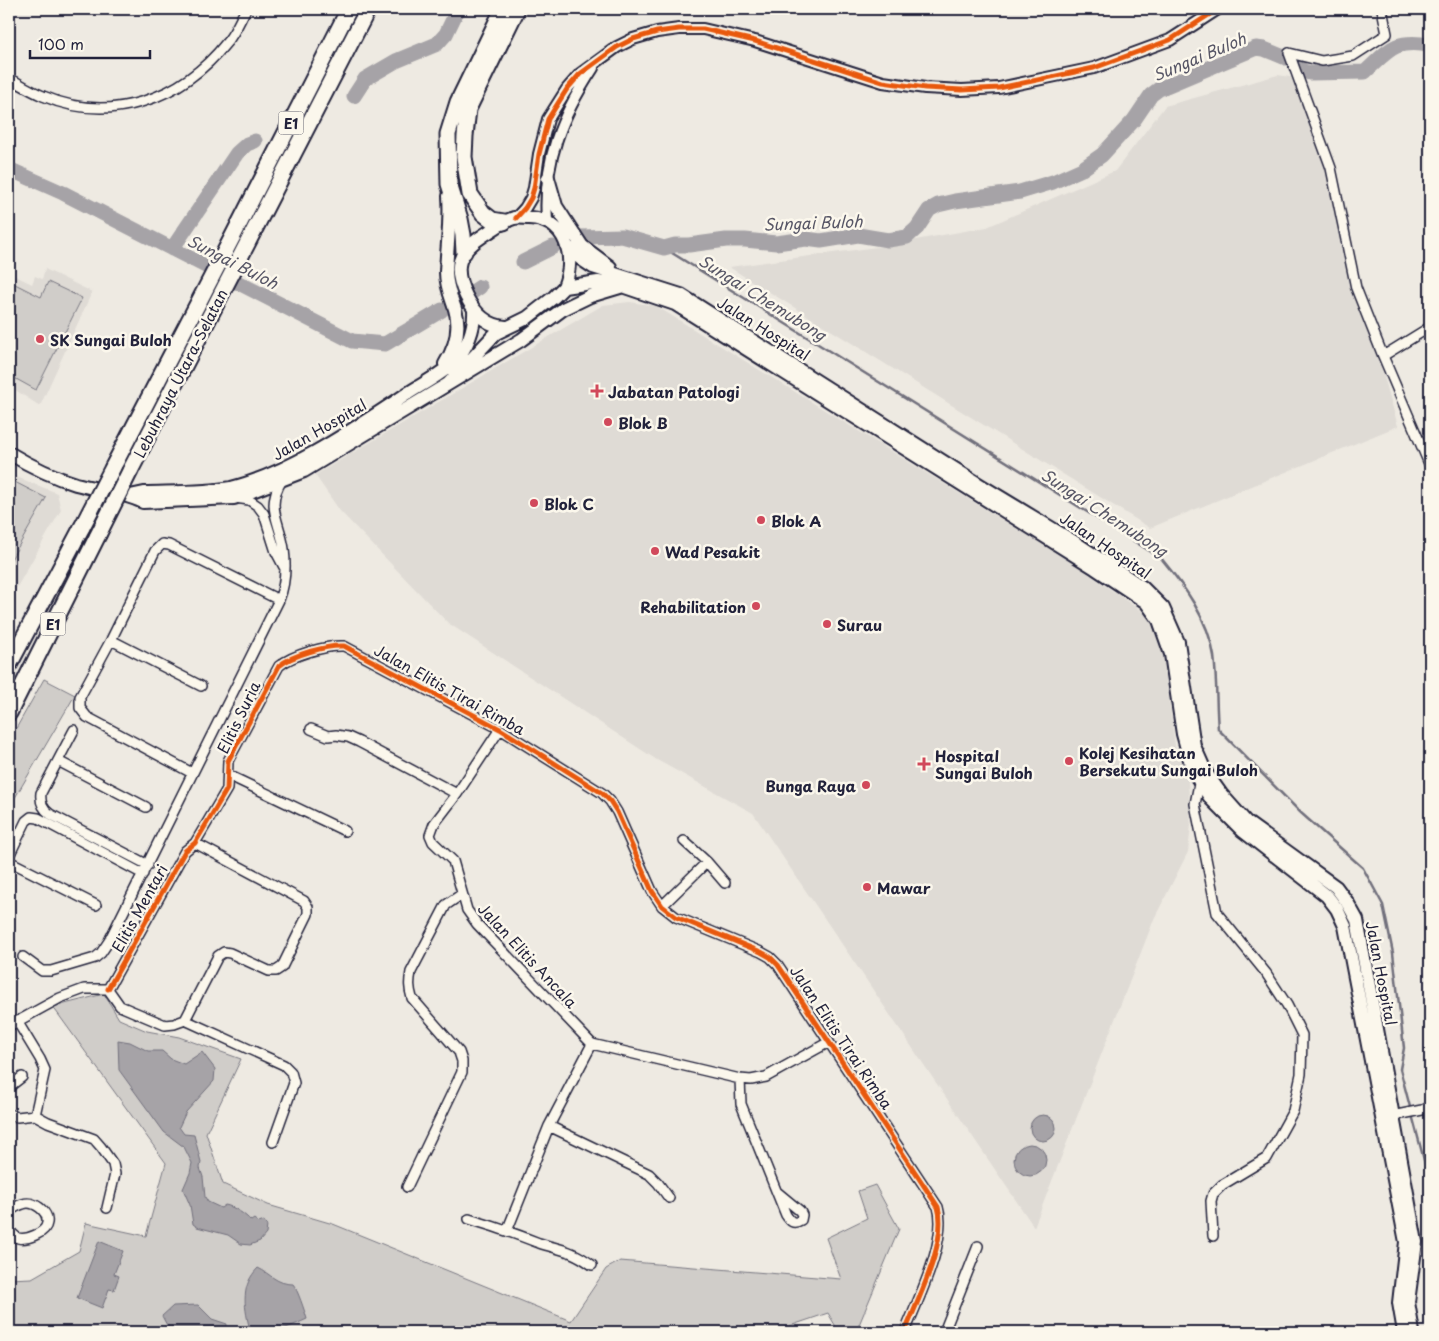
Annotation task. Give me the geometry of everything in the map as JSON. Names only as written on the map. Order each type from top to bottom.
[{"type":"highway","name":"Lebuhraya Utara–Selatan","points":[[9,664],[234,236],[349,9]]},
{"type":"highway","name":"Lebuhraya Utara–Selatan","points":[[9,713],[130,470],[368,9]]},
{"type":"highway","points":[[464,252],[460,219],[449,184],[448,134],[458,102],[503,9]]},
{"type":"highway","points":[[510,220],[492,220],[483,214],[470,194],[464,157],[468,109],[517,9]]},
{"type":"main road","points":[[548,178],[556,206],[582,246],[624,281]]},
{"type":"main road","points":[[440,372],[451,354],[457,336],[456,311],[448,289],[446,275],[450,221],[449,184]]},
{"type":"main road","points":[[506,327],[499,327],[488,322],[474,310],[461,286],[459,263],[464,252],[477,240],[510,220],[536,218],[546,221],[559,232],[568,247],[570,263],[564,286]]},
{"type":"main road","name":"Jalan Hospital","points":[[568,247],[593,267],[624,281],[681,295],[980,485],[1074,542],[1142,587],[1163,608],[1178,642],[1194,746],[1203,777],[1246,822],[1336,887],[1357,920],[1392,1116],[1406,1242],[1404,1332]]},
{"type":"main road","name":"Jalan Hospital","points":[[448,384],[496,333],[527,318],[554,297],[564,286],[624,281]]},
{"type":"main road","name":"Jalan Hospital","points":[[9,453],[75,484],[130,496],[143,502],[234,498],[282,480],[326,459],[521,340],[563,309],[624,281]]},
{"type":"main road","points":[[535,329],[551,306],[554,297]]},
{"type":"main road","name":"Jalan Hospital","points":[[130,496],[144,493],[231,488],[271,474],[367,421],[453,363],[465,347],[475,320],[474,310]]},
{"type":"main road","name":"Jalan Hospital","points":[[1404,1302],[1413,1332]]},
{"type":"street","points":[[9,78],[43,96],[81,106],[110,109],[134,105],[156,98],[203,68],[228,41],[246,9]]},
{"type":"street","points":[[510,220],[526,208],[534,188],[539,154],[548,119],[567,89],[580,74],[617,47],[633,39],[657,32],[703,29],[755,40],[883,82],[934,89],[962,90],[999,88],[1094,68],[1170,40],[1218,9]]},
{"type":"street","points":[[1382,9],[1387,34],[1353,56],[1322,61],[1289,53],[1331,168],[1356,288],[1430,466]]},
{"type":"street","points":[[546,221],[548,178],[553,152],[564,117],[576,93],[596,63]]},
{"type":"street","points":[[1383,356],[1430,328]]},
{"type":"street","points":[[22,957],[42,971],[51,971],[94,958],[101,953],[109,941],[144,874],[283,590],[284,550],[273,499],[282,480]]},
{"type":"street","points":[[234,498],[249,500],[258,506],[264,514],[276,552],[284,567]]},
{"type":"street","points":[[192,773],[87,717],[82,713],[79,702],[80,696],[156,551],[162,544],[169,544],[279,600]]},
{"type":"street","points":[[111,640],[201,686]]},
{"type":"street","name":"Elitis Suria","points":[[195,843],[227,789],[228,761],[279,666],[292,658],[336,646],[344,646]]},
{"type":"street","name":"Jalan Elitis Tirai Rimba","points":[[344,646],[500,728],[602,793],[617,812],[652,891],[662,906],[676,917],[770,957],[782,970],[935,1200],[941,1215],[941,1229],[937,1248],[906,1332]]},
{"type":"street","name":"Jalan Elitis Ancala","points":[[500,728],[457,794],[434,824],[430,835],[433,842],[453,861],[467,910],[477,924],[592,1044]]},
{"type":"street","points":[[311,729],[328,736],[348,738],[360,742],[457,794]]},
{"type":"street","points":[[74,730],[41,792],[40,800],[45,810],[148,864]]},
{"type":"street","points":[[58,761],[146,807]]},
{"type":"street","points":[[228,775],[345,831]]},
{"type":"street","points":[[1203,777],[1195,804],[1217,913],[1266,973],[1287,1005],[1302,1035],[1300,1074],[1293,1111],[1267,1158],[1222,1185],[1213,1194],[1211,1202],[1213,1236]]},
{"type":"street","points":[[9,856],[26,821],[31,817],[38,818],[144,874]]},
{"type":"street","points":[[684,841],[707,862],[725,884]]},
{"type":"street","points":[[186,1020],[218,956],[224,952],[230,952],[270,971],[276,971],[282,967],[308,914],[308,908],[304,901],[195,843]]},
{"type":"street","name":"Elitis Mentari","points":[[108,989],[185,851],[195,843]]},
{"type":"street","points":[[9,860],[96,905]]},
{"type":"street","points":[[662,906],[707,862]]},
{"type":"street","points":[[407,1186],[462,1072],[462,1061],[459,1052],[412,998],[409,980],[411,972],[446,905],[462,894]]},
{"type":"street","points":[[35,1115],[44,1070],[40,1059],[13,1024],[68,995],[84,990],[108,989],[120,1006],[165,1025],[186,1020],[277,1061],[291,1072],[294,1082],[273,1142]]},
{"type":"street","points":[[507,1231],[548,1126],[592,1044],[751,1080],[766,1077],[829,1042]]},
{"type":"street","points":[[9,1087],[22,1076]]},
{"type":"street","points":[[740,1079],[741,1104],[778,1192]]},
{"type":"street","points":[[1392,1116],[1426,1108]]},
{"type":"street","points":[[9,1114],[17,1117],[35,1115],[48,1122],[94,1139],[113,1164],[115,1174],[107,1208]]},
{"type":"street","points":[[548,1126],[648,1174],[658,1182],[669,1198]]},
{"type":"street","points":[[9,1211],[22,1204],[33,1204],[46,1213],[47,1222],[46,1227],[40,1232],[27,1238],[14,1236],[9,1230]]},
{"type":"street","points":[[470,1219],[549,1246],[568,1250],[592,1265]]},
{"type":"street","points":[[944,1332],[978,1246]]},
{"type":"shaded area","points":[[1278,75],[1296,78],[1312,122],[1398,426],[1150,528],[729,267],[877,247],[987,227],[1115,171],[1165,106]]},
{"type":"shaded area","name":"SK Sungai Buloh","points":[[45,269],[92,292],[40,406],[9,386],[9,273],[32,284],[35,276],[42,279]]},
{"type":"shaded area","name":"SK Sungai Buloh","points":[[9,281],[41,297],[48,282],[82,298],[36,390],[9,375]]},
{"type":"shaded area","name":"Hospital Sungai Buloh","points":[[630,302],[656,306],[1077,566],[1147,615],[1162,644],[1176,753],[1187,768],[1191,825],[1188,852],[1154,919],[1034,1227],[753,813],[657,760],[448,623],[340,511],[315,475],[603,305]]},
{"type":"shaded area","points":[[9,474],[57,493],[61,510],[9,601]]},
{"type":"shaded area","points":[[9,479],[46,498],[9,563]]},
{"type":"shaded area","points":[[44,679],[75,695],[9,808],[9,741]]},
{"type":"shaded area","points":[[104,994],[119,1019],[147,1031],[179,1037],[241,1059],[206,1133],[223,1184],[268,1205],[333,1224],[571,1321],[606,1269],[620,1261],[841,1279],[826,1238],[867,1218],[858,1191],[875,1185],[899,1229],[856,1332],[839,1332],[828,1313],[772,1332],[321,1332],[312,1329],[285,1332],[9,1332],[9,1279],[32,1278],[79,1251],[86,1223],[146,1236],[166,1163],[53,1007]]},
{"type":"shaded area","points":[[118,1040],[130,1042],[148,1051],[162,1051],[171,1059],[184,1064],[202,1052],[215,1069],[214,1081],[186,1112],[179,1127],[184,1134],[194,1135],[201,1162],[200,1168],[205,1197],[208,1202],[221,1208],[225,1205],[232,1207],[251,1221],[254,1219],[259,1223],[264,1221],[267,1226],[266,1234],[260,1241],[250,1245],[241,1244],[228,1235],[197,1227],[193,1224],[190,1205],[183,1189],[192,1163],[184,1147],[164,1132],[119,1070]]},
{"type":"shaded area","points":[[1043,1115],[1052,1119],[1056,1128],[1052,1137],[1043,1141],[1034,1137],[1030,1128],[1034,1119]]},
{"type":"shaded area","points":[[1030,1144],[1036,1145],[1041,1149],[1045,1154],[1045,1166],[1041,1171],[1036,1175],[1030,1176],[1024,1175],[1019,1171],[1015,1166],[1014,1160],[1015,1154],[1019,1149],[1024,1145]]},
{"type":"shaded area","points":[[99,1241],[123,1251],[114,1274],[119,1276],[114,1290],[109,1289],[102,1308],[77,1298]]},
{"type":"shaded area","points":[[258,1268],[278,1281],[295,1286],[307,1319],[283,1329],[265,1333],[255,1331],[249,1326],[245,1303],[246,1288]]},
{"type":"shaded area","points":[[198,1305],[212,1319],[227,1324],[226,1332],[170,1331],[162,1316],[173,1306]]},
{"type":"waterway","points":[[354,96],[365,79],[396,61],[437,44],[446,34],[458,9]]},
{"type":"waterway","name":"Sungai Buloh","points":[[1297,65],[1303,71],[1310,73],[1365,72],[1387,52],[1400,45],[1408,43],[1430,45]]},
{"type":"waterway","name":"Sungai Buloh","points":[[580,237],[622,236],[664,248],[675,245],[726,240],[776,243],[806,239],[821,241],[858,235],[888,240],[907,237],[917,228],[929,210],[938,205],[1020,192],[1053,182],[1082,169],[1102,155],[1134,120],[1151,95],[1159,89],[1256,48],[1264,49],[1286,58]]},
{"type":"waterway","points":[[172,249],[237,153],[247,144],[255,141]]},
{"type":"waterway","name":"Sungai Buloh","points":[[9,169],[63,193],[352,341],[385,344],[442,310]]},
{"type":"waterway","name":"Sungai Buloh","points":[[523,262],[553,247]]},
{"type":"waterway","name":"Sungai Chemubong","points":[[664,248],[1161,558],[1194,603],[1211,642],[1215,665],[1218,729],[1301,813],[1363,868],[1383,905],[1393,953],[1404,1048],[1400,1069],[1430,1183]]},
{"type":"waterway","name":"Sungai Buloh","points":[[468,295],[480,287]]},
{"type":"cycle path","points":[[516,218],[531,198],[548,119],[567,89],[580,74],[617,47],[633,39],[657,32],[679,29],[703,29],[755,41],[883,82],[925,88],[962,90],[999,88],[1094,68],[1170,40],[1218,9]]},
{"type":"cycle path","points":[[108,989],[185,851],[195,843],[227,789],[228,761],[279,666],[292,658],[310,652],[328,647],[344,646],[500,729],[602,793],[617,812],[652,891],[662,906],[676,917],[761,952],[778,965],[938,1207],[940,1220],[939,1236],[935,1252],[924,1287],[905,1332]]},
{"type":"place","name":"SK Sungai Buloh","points":[[40,339]]},
{"type":"place","name":"Jabatan Patologi","points":[[597,391]]},
{"type":"place","name":"Blok B","points":[[608,422]]},
{"type":"place","name":"Blok C","points":[[534,503]]},
{"type":"place","name":"Blok A","points":[[761,520]]},
{"type":"place","name":"Wad Pesakit","points":[[655,551]]},
{"type":"place","name":"Rehabilitation","points":[[756,606]]},
{"type":"place","name":"Surau","points":[[827,624]]},
{"type":"place","name":"Kolej Kesihatan Bersekutu Sungai Buloh","points":[[1069,761]]},
{"type":"place","name":"Hospital Sungai Buloh","points":[[924,764]]},
{"type":"place","name":"Bunga Raya","points":[[866,785]]},
{"type":"place","name":"Mawar","points":[[867,887]]}]
